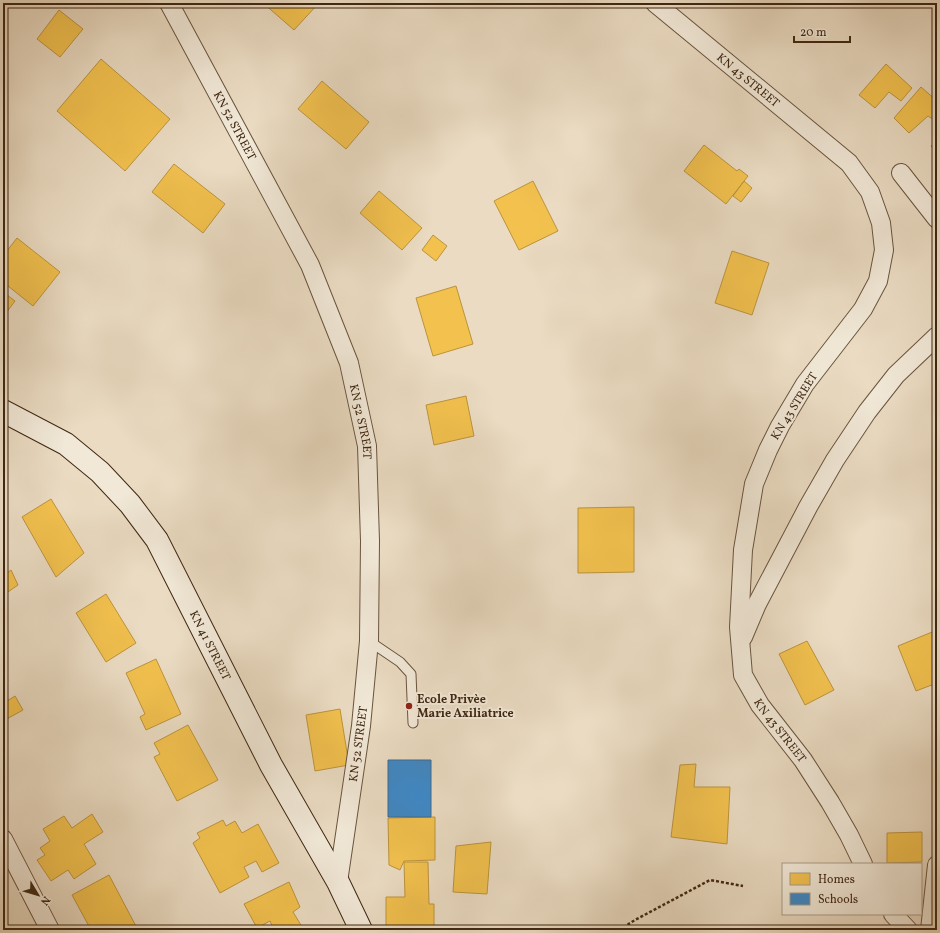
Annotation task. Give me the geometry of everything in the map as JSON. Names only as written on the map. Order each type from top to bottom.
[{"type":"main road","name":"KN 41 STREET","points":[[3,411],[66,444],[100,472],[130,504],[157,540],[271,766],[338,882],[361,930]]},
{"type":"street","name":"KN 52 STREET","points":[[169,3],[310,265],[349,363],[367,446],[370,540],[369,641],[361,726],[338,882]]},
{"type":"street","name":"KN 43 STREET","points":[[655,3],[849,163],[870,192],[881,223],[884,250],[878,281],[863,309],[801,390],[780,426],[754,484],[743,550],[739,627],[736,649],[743,675],[760,705],[803,760],[830,802],[849,835],[863,863]]},
{"type":"street","points":[[901,173],[937,218]]},
{"type":"street","points":[[736,649],[757,604],[808,507],[835,460],[867,412],[896,375],[937,336]]},
{"type":"street","points":[[3,839],[50,930]]},
{"type":"street","points":[[930,930],[937,865]]},
{"type":"street","points":[[894,915],[908,930]]},
{"type":"lane","points":[[369,641],[400,662],[411,674],[413,723]]},
{"type":"path","points":[[619,930],[710,880],[743,886]]},
{"type":"building: Homes","points":[[263,3],[314,3],[317,5],[294,30]]},
{"type":"building: Homes","points":[[59,10],[83,29],[60,57],[37,39]]},
{"type":"building: Homes","points":[[101,59],[170,119],[125,171],[57,111]]},
{"type":"building: Homes","points":[[886,64],[912,88],[901,101],[889,92],[875,108],[859,95]]},
{"type":"building: Homes","points":[[322,81],[369,122],[346,149],[298,109]]},
{"type":"building: Homes","points":[[921,87],[937,101],[937,122],[928,116],[909,133],[894,118]]},
{"type":"building: Homes","points":[[937,140],[937,153],[931,146]]},
{"type":"building: Homes","points":[[704,145],[737,171],[739,169],[748,176],[726,204],[684,171]]},
{"type":"building: Homes","points":[[174,164],[225,204],[203,233],[152,192]]},
{"type":"building: Homes","points":[[533,181],[558,231],[519,250],[494,201]]},
{"type":"building: Homes","points":[[744,181],[752,188],[741,202],[733,196]]},
{"type":"building: Homes","points":[[379,191],[422,228],[402,250],[360,213]]},
{"type":"building: Homes","points":[[433,235],[447,246],[436,261],[422,250]]},
{"type":"building: Homes","points":[[17,238],[60,272],[33,306],[3,282],[3,256]]},
{"type":"building: Homes","points":[[732,251],[769,263],[752,315],[715,303]]},
{"type":"building: Homes","points":[[456,286],[473,344],[433,356],[416,298]]},
{"type":"building: Homes","points":[[3,292],[15,301],[3,317]]},
{"type":"building: Homes","points":[[466,396],[474,436],[434,445],[426,405]]},
{"type":"building: Homes","points":[[51,499],[84,553],[56,577],[22,517]]},
{"type":"building: Homes","points":[[634,507],[634,572],[578,573],[578,508]]},
{"type":"building: Homes","points":[[11,570],[18,585],[5,594],[3,588],[3,576]]},
{"type":"building: Homes","points":[[106,594],[136,643],[106,662],[76,613]]},
{"type":"building: Homes","points":[[937,630],[937,683],[916,691],[898,646]]},
{"type":"building: Homes","points":[[807,641],[834,690],[805,705],[779,654]]},
{"type":"building: Homes","points":[[156,659],[181,714],[146,730],[140,717],[145,714],[126,673]]},
{"type":"building: Homes","points":[[3,672],[8,681],[3,684]]},
{"type":"building: Homes","points":[[3,694],[7,701],[15,696],[23,710],[3,721]]},
{"type":"building: Homes","points":[[340,709],[349,765],[315,771],[306,715]]},
{"type":"building: Homes","points":[[188,725],[218,780],[177,801],[154,757],[160,754],[154,743]]},
{"type":"building: Homes","points":[[696,764],[694,787],[730,787],[727,844],[671,837],[680,765]]},
{"type":"building: Homes","points":[[92,814],[103,832],[84,844],[96,864],[74,879],[68,870],[51,881],[37,860],[45,855],[40,848],[50,841],[43,829],[64,816],[72,828]]},
{"type":"building: Homes","points":[[435,817],[435,860],[404,861],[400,870],[389,865],[388,818]]},
{"type":"building: Homes","points":[[223,820],[226,826],[235,821],[242,833],[258,824],[279,863],[262,872],[256,861],[244,867],[249,877],[220,893],[193,843],[200,838],[197,833]]},
{"type":"building: Homes","points":[[922,832],[922,862],[887,863],[887,833]]},
{"type":"building: Homes","points":[[491,842],[487,894],[453,892],[456,846]]},
{"type":"building: Homes","points":[[404,862],[428,862],[429,904],[434,904],[434,930],[386,930],[386,897],[405,897]]},
{"type":"building: Homes","points":[[109,875],[138,930],[91,930],[72,895]]},
{"type":"building: Homes","points":[[289,882],[300,907],[293,912],[304,930],[274,930],[270,921],[257,928],[244,904]]},
{"type":"building: Schools","points":[[388,760],[431,760],[431,817],[388,817]]},
{"type":"place","name":"Ecole Privèe Marie Axiliatrice","points":[[409,706]]}]
